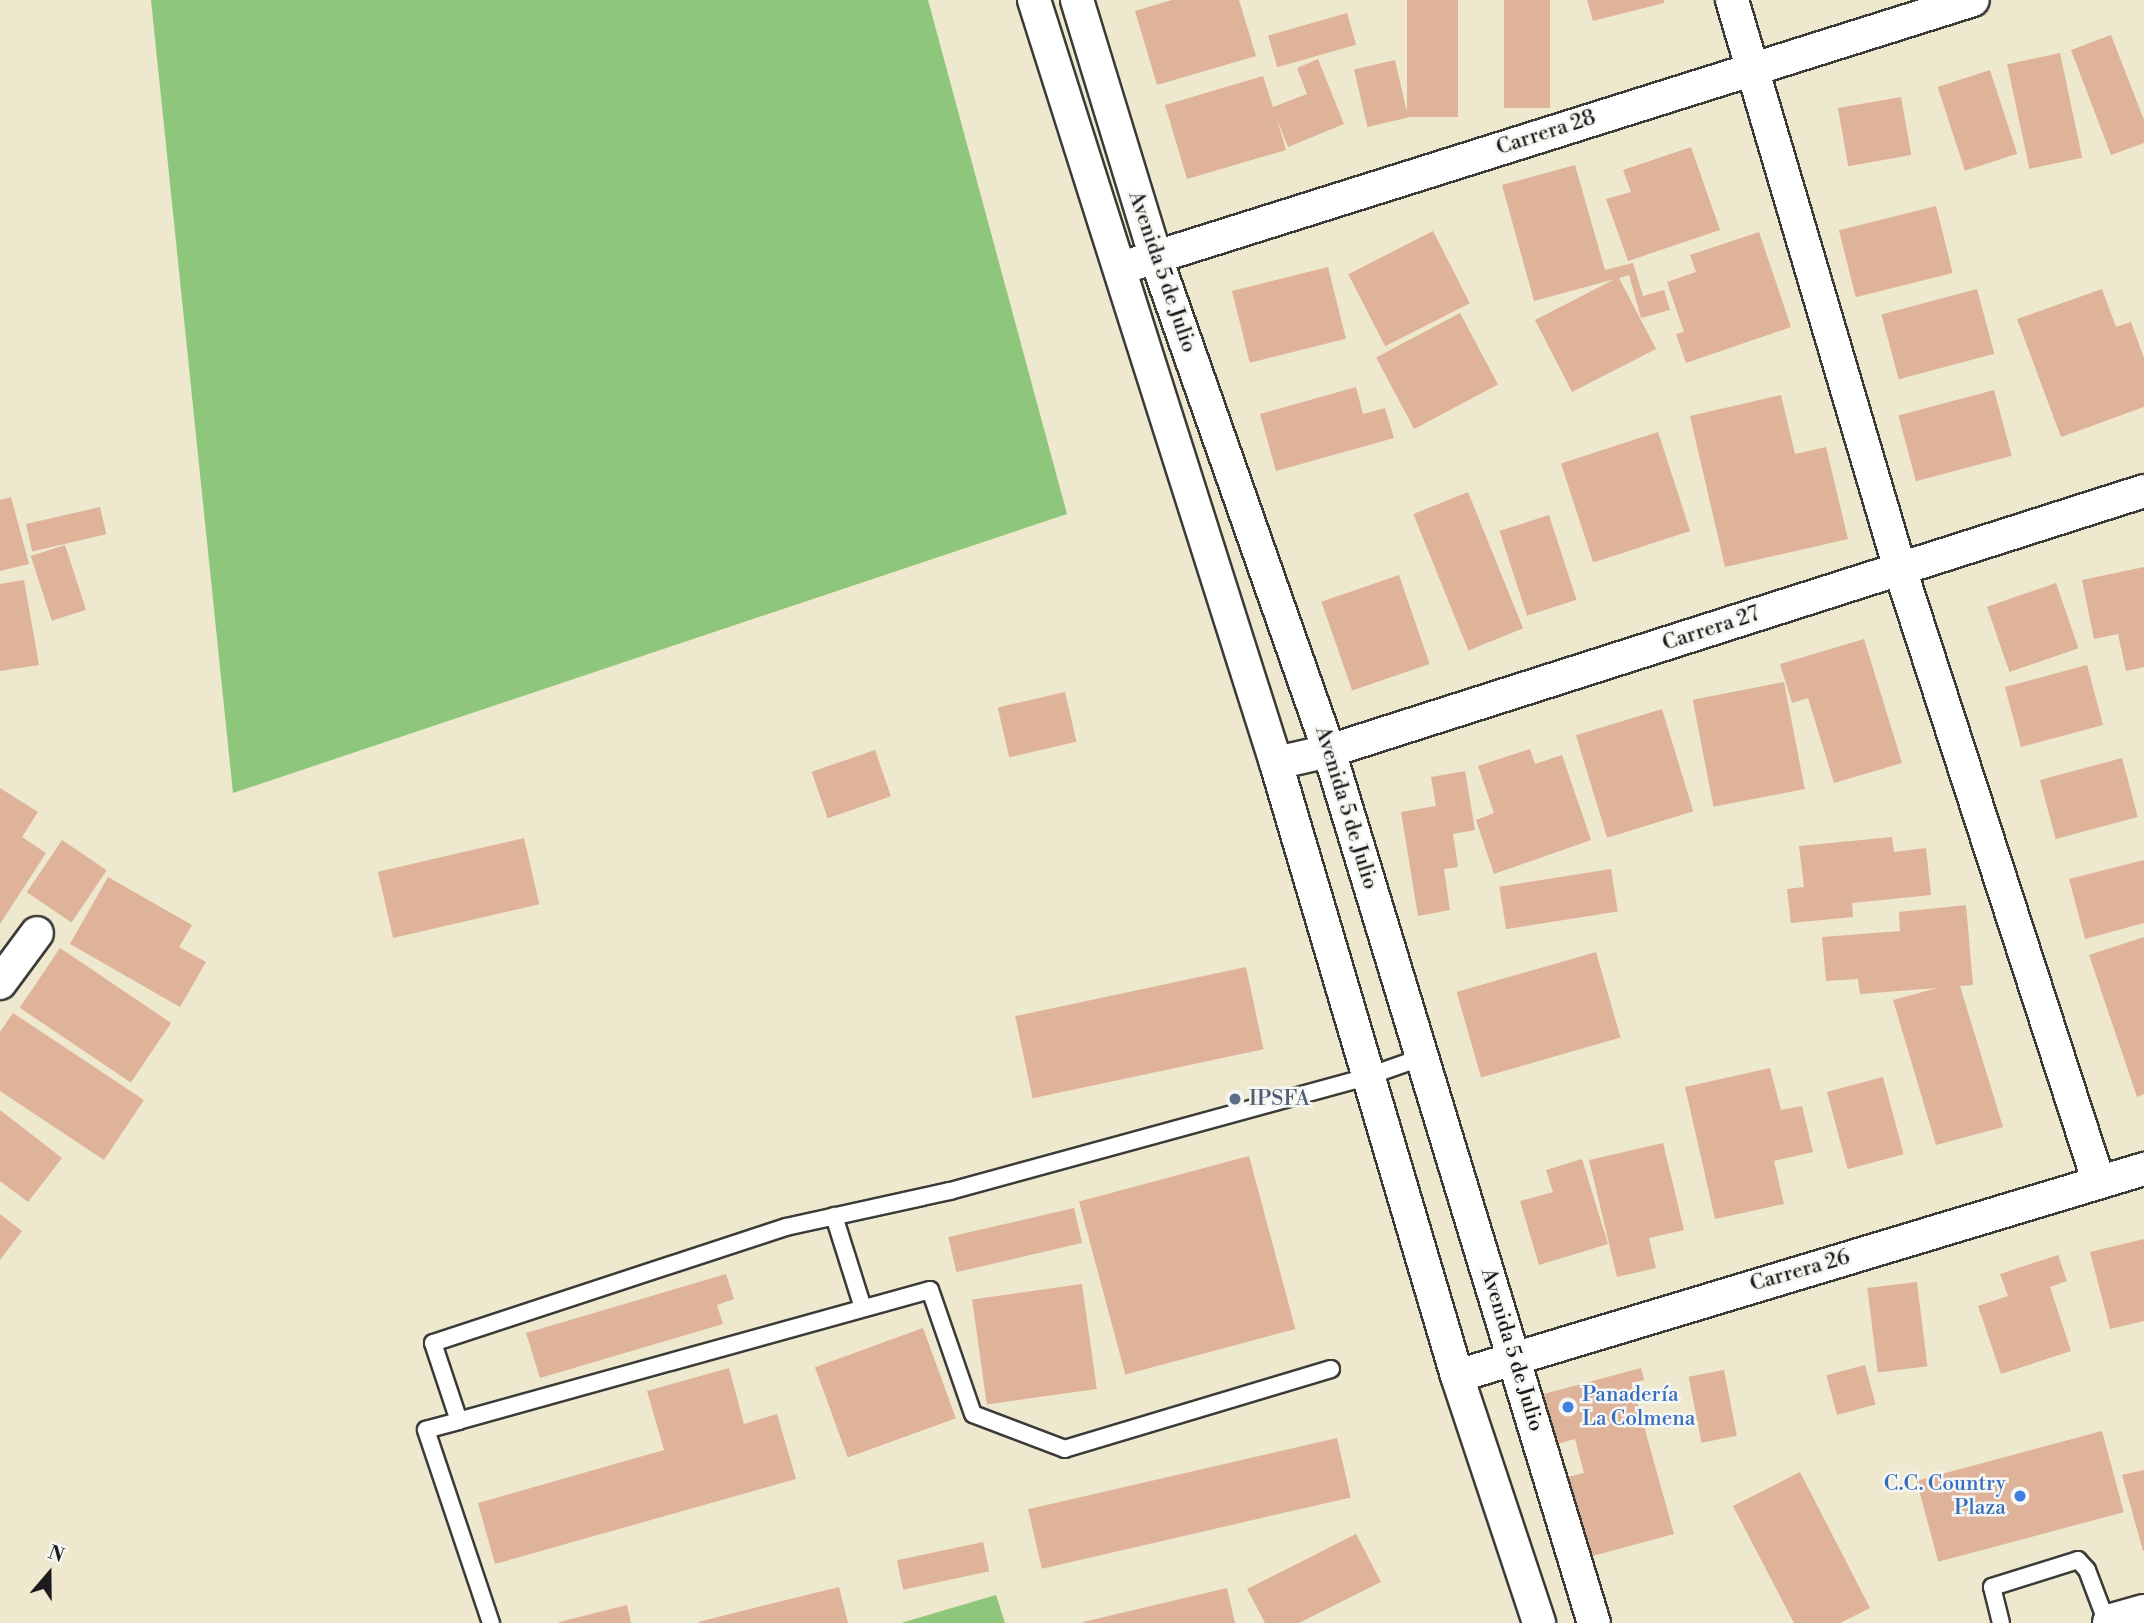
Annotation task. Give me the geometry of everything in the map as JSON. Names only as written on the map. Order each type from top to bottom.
[{"type":"street","name":"Avenida 5 de Julio","points":[[1034,0],[1276,763],[1457,1376],[1539,1623]]},
{"type":"street","name":"Avenida 5 de Julio","points":[[1077,0],[1156,258],[1329,751],[1594,1623]]},
{"type":"street","points":[[1732,0],[1900,569],[2099,1183]]},
{"type":"street","name":"Carrera 28","points":[[1119,267],[1156,258],[1750,68],[1973,0]]},
{"type":"street","name":"Carrera 27","points":[[1276,763],[1329,751],[2144,491]]},
{"type":"street","points":[[0,983],[37,933]]},
{"type":"street","name":"Carrera 26","points":[[1457,1376],[1514,1356],[2144,1170]]},
{"type":"street","points":[[2110,1623],[2144,1614]]},
{"type":"lane","points":[[458,1421],[433,1343],[786,1227],[950,1191],[1369,1076],[1423,1057]]},
{"type":"lane","points":[[834,1216],[863,1308]]},
{"type":"lane","points":[[491,1623],[426,1430],[930,1290],[973,1414],[1065,1449],[1331,1369]]},
{"type":"lane","points":[[2001,1623],[1993,1587],[2077,1560],[2087,1570],[2110,1623]]},
{"type":"green space","points":[[151,0],[928,0],[1067,514],[233,793]]},
{"type":"green space","points":[[996,1595],[1005,1623],[901,1623]]},
{"type":"building","points":[[1172,0],[1239,0],[1256,56],[1157,85],[1135,11]]},
{"type":"building","points":[[1407,0],[1458,0],[1458,117],[1407,117]]},
{"type":"building","points":[[1504,0],[1550,0],[1550,108],[1504,108]]},
{"type":"building","points":[[1587,0],[1664,0],[1664,3],[1593,21]]},
{"type":"building","points":[[1347,13],[1356,45],[1277,67],[1268,36]]},
{"type":"building","points":[[2111,35],[2144,120],[2144,143],[2111,155],[2071,50]]},
{"type":"building","points":[[2060,53],[2082,158],[2029,169],[2007,64]]},
{"type":"building","points":[[1318,59],[1344,124],[1288,147],[1277,119],[1286,150],[1187,179],[1165,105],[1263,76],[1273,107],[1307,94],[1297,68]]},
{"type":"building","points":[[1395,60],[1408,117],[1367,127],[1354,69]]},
{"type":"building","points":[[1990,70],[2017,154],[1965,171],[1938,87]]},
{"type":"building","points":[[1901,97],[1911,155],[1848,166],[1838,108]]},
{"type":"building","points":[[1691,147],[1720,230],[1628,261],[1606,199],[1631,192],[1623,170]]},
{"type":"building","points":[[1575,165],[1605,270],[1633,263],[1643,296],[1664,290],[1670,310],[1641,318],[1629,275],[1619,278],[1656,349],[1572,392],[1535,320],[1615,279],[1534,301],[1502,185]]},
{"type":"building","points":[[1936,206],[1953,273],[1856,297],[1839,230]]},
{"type":"building","points":[[1433,231],[1470,303],[1385,346],[1348,274]]},
{"type":"building","points":[[1759,232],[1791,327],[1686,363],[1676,334],[1684,332],[1667,282],[1696,272],[1690,255]]},
{"type":"building","points":[[1328,267],[1346,339],[1250,363],[1232,291]]},
{"type":"building","points":[[1977,289],[1994,354],[1899,379],[1881,315]]},
{"type":"building","points":[[2102,289],[2116,327],[2131,322],[2144,358],[2144,407],[2061,437],[2017,319]]},
{"type":"building","points":[[1460,313],[1498,385],[1414,429],[1376,358]]},
{"type":"building","points":[[1356,387],[1363,414],[1385,408],[1394,438],[1276,471],[1260,414]]},
{"type":"building","points":[[1994,390],[2012,456],[1916,481],[1898,416]]},
{"type":"building","points":[[1781,395],[1795,454],[1826,447],[1848,539],[1725,567],[1690,416]]},
{"type":"building","points":[[1658,432],[1690,531],[1593,562],[1561,464]]},
{"type":"building","points":[[1468,492],[1523,628],[1468,650],[1413,514]]},
{"type":"building","points":[[11,497],[29,564],[0,571],[0,500]]},
{"type":"building","points":[[100,507],[106,534],[32,551],[26,524]]},
{"type":"building","points":[[1549,515],[1577,600],[1527,616],[1500,531]]},
{"type":"building","points":[[65,545],[86,610],[52,621],[31,556]]},
{"type":"building","points":[[2144,567],[2144,667],[2126,671],[2118,634],[2094,639],[2082,580]]},
{"type":"building","points":[[1399,575],[1430,664],[1352,691],[1321,602]]},
{"type":"building","points":[[24,580],[39,665],[0,671],[0,584]]},
{"type":"building","points":[[2056,583],[2078,648],[2009,672],[1987,607]]},
{"type":"building","points":[[1864,639],[1902,763],[1834,783],[1808,698],[1792,703],[1780,664]]},
{"type":"building","points":[[2087,665],[2103,725],[2021,747],[2005,687]]},
{"type":"building","points":[[1784,682],[1805,789],[1714,807],[1693,700]]},
{"type":"building","points":[[1065,692],[1076,742],[1009,757],[998,708]]},
{"type":"building","points":[[1662,709],[1693,811],[1607,838],[1576,735]]},
{"type":"building","points":[[1530,749],[1535,764],[1562,755],[1591,840],[1494,874],[1476,820],[1494,813],[1478,766]]},
{"type":"building","points":[[875,750],[891,796],[828,818],[812,772]]},
{"type":"building","points":[[2122,758],[2138,817],[2056,839],[2040,780]]},
{"type":"building","points":[[1465,771],[1475,830],[1453,834],[1458,867],[1444,869],[1450,910],[1418,916],[1401,812],[1436,806],[1431,777]]},
{"type":"building","points":[[0,788],[38,812],[22,837],[46,853],[0,924]]},
{"type":"building","points":[[1892,837],[1894,852],[1926,848],[1931,895],[1852,903],[1853,917],[1791,923],[1787,889],[1804,887],[1799,846]]},
{"type":"building","points":[[524,838],[539,904],[393,938],[378,872]]},
{"type":"building","points":[[62,840],[107,870],[72,922],[27,892]]},
{"type":"building","points":[[2144,860],[2144,923],[2085,939],[2069,879]]},
{"type":"building","points":[[1611,869],[1618,911],[1506,929],[1499,887]]},
{"type":"building","points":[[108,877],[192,925],[179,947],[206,962],[180,1007],[70,944]]},
{"type":"building","points":[[1966,905],[1973,985],[1960,986],[2003,1127],[1936,1145],[1893,1000],[1937,988],[1860,994],[1858,979],[1826,981],[1822,937],[1900,931],[1899,912]]},
{"type":"building","points":[[2144,937],[2144,1094],[2137,1097],[2089,955]]},
{"type":"building","points":[[60,948],[171,1023],[131,1083],[20,1008]]},
{"type":"building","points":[[1596,952],[1621,1038],[1481,1078],[1457,992]]},
{"type":"building","points":[[1246,967],[1263,1049],[1033,1098],[1015,1016]]},
{"type":"building","points":[[13,1013],[144,1100],[104,1160],[0,1091],[0,1032]]},
{"type":"building","points":[[1770,1068],[1781,1110],[1802,1106],[1813,1152],[1774,1161],[1784,1204],[1715,1219],[1685,1087]]},
{"type":"building","points":[[1883,1077],[1904,1154],[1848,1169],[1827,1092]]},
{"type":"building","points":[[0,1110],[62,1158],[28,1202],[0,1181]]},
{"type":"building","points":[[1663,1143],[1684,1230],[1649,1238],[1656,1268],[1617,1277],[1589,1160]]},
{"type":"building","points":[[1249,1156],[1295,1329],[1125,1374],[1079,1202]]},
{"type":"building","points":[[1582,1159],[1608,1244],[1539,1265],[1520,1201],[1553,1192],[1546,1170]]},
{"type":"building","points":[[1074,1208],[1082,1243],[956,1272],[948,1237]]},
{"type":"building","points":[[0,1214],[22,1231],[0,1260]]},
{"type":"building","points":[[2144,1239],[2144,1321],[2110,1329],[2090,1252]]},
{"type":"building","points":[[2058,1255],[2067,1281],[2050,1287],[2071,1351],[2001,1374],[1978,1306],[2008,1296],[2000,1274]]},
{"type":"building","points":[[726,1274],[734,1299],[717,1305],[723,1324],[540,1378],[526,1333]]},
{"type":"building","points":[[1917,1282],[1927,1366],[1878,1372],[1867,1288]]},
{"type":"building","points":[[1082,1284],[1097,1389],[987,1404],[972,1299]]},
{"type":"building","points":[[923,1328],[956,1418],[848,1458],[815,1367]]},
{"type":"building","points":[[1865,1365],[1876,1405],[1837,1415],[1826,1375]]},
{"type":"building","points":[[729,1368],[744,1424],[777,1414],[796,1479],[495,1564],[478,1503],[664,1450],[647,1391]]},
{"type":"building","points":[[1641,1368],[1644,1380],[1632,1383],[1674,1534],[1585,1558],[1564,1478],[1584,1473],[1575,1439],[1550,1446],[1536,1396]]},
{"type":"building","points":[[1724,1370],[1737,1436],[1701,1443],[1689,1377]]},
{"type":"building","name":"C.C. Country Plaza","points":[[2102,1431],[2124,1512],[1938,1562],[1917,1481]]},
{"type":"building","points":[[1337,1438],[1351,1497],[1042,1569],[1028,1509]]},
{"type":"building","points":[[2144,1470],[2144,1551],[2143,1551],[2122,1475]]},
{"type":"building","points":[[1800,1472],[1870,1608],[1840,1623],[1794,1623],[1733,1506]]},
{"type":"building","points":[[1356,1534],[1381,1582],[1299,1623],[1265,1623],[1247,1589]]},
{"type":"building","points":[[983,1542],[989,1571],[903,1590],[897,1560]]},
{"type":"building","points":[[839,1587],[848,1623],[698,1622]]},
{"type":"building","points":[[1227,1588],[1235,1623],[1083,1623],[1083,1622]]},
{"type":"building","points":[[627,1605],[631,1623],[559,1623],[559,1622]]},
{"type":"place","name":"IPSFA","points":[[1235,1099]]},
{"type":"place","name":"Panadería La Colmena","points":[[1568,1407]]},
{"type":"place","name":"C.C. Country Plaza","points":[[2020,1496]]}]
